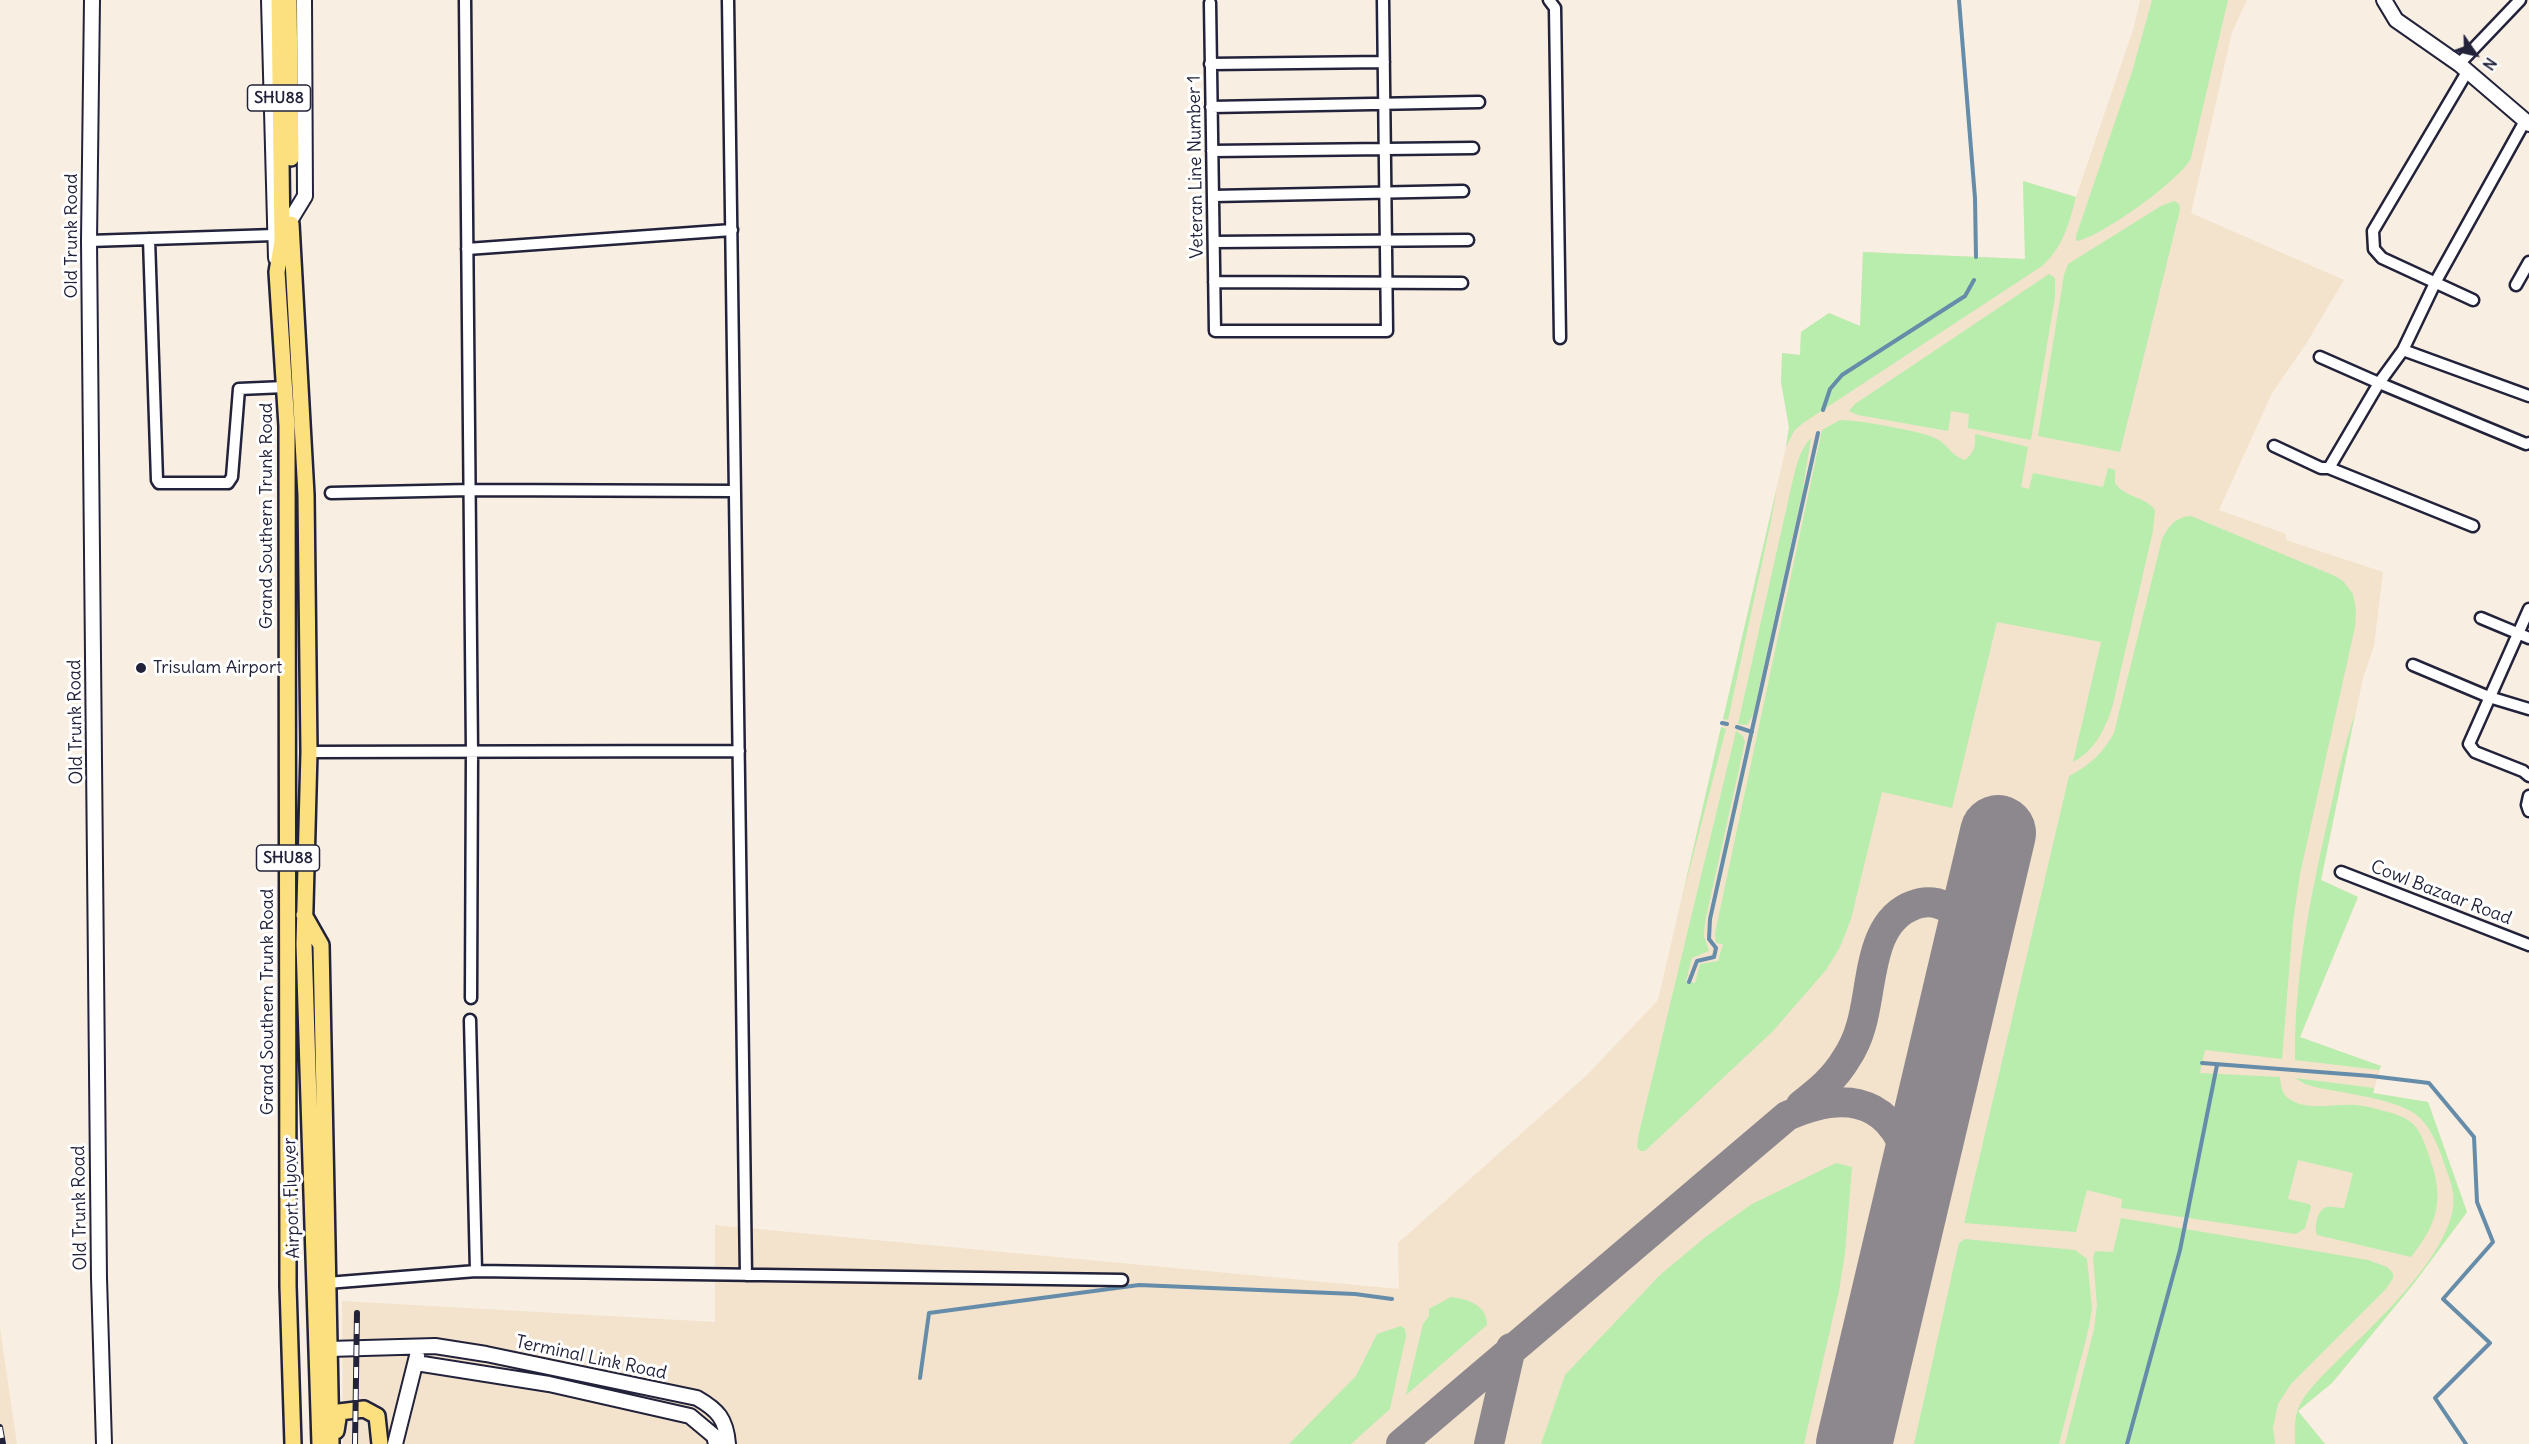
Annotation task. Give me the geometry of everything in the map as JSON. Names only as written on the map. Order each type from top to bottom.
[{"type":"main road","name":"SHU88","points":[[279,0],[286,193],[291,219]]},
{"type":"main road","name":"SHU88","points":[[278,272],[286,193],[289,0]]},
{"type":"main road","name":"Grand Southern Trunk Road","points":[[291,219],[306,495],[309,752],[304,915]]},
{"type":"main road","name":"Grand Southern Trunk Road","points":[[278,272],[287,426],[288,1286],[293,1444]]},
{"type":"main road","name":"Airport Flyover","points":[[304,915],[320,1444]]},
{"type":"main road","points":[[304,915],[321,945],[331,1444]]},
{"type":"main road","points":[[336,1444],[336,1423],[339,1412],[364,1409],[377,1416],[380,1444]]},
{"type":"street","name":"Old Trunk Road","points":[[92,0],[89,241],[99,1267],[104,1444]]},
{"type":"street","points":[[269,0],[274,235],[278,272]]},
{"type":"street","points":[[291,219],[305,196],[304,0]]},
{"type":"street","points":[[465,0],[472,751],[471,998]]},
{"type":"street","points":[[728,0],[746,1275]]},
{"type":"street","points":[[1383,0],[1385,148],[1383,194],[1386,284]]},
{"type":"street","points":[[1549,0],[1555,8],[1560,338]]},
{"type":"street","points":[[2329,468],[2379,383],[2403,350],[2436,281],[2527,122],[2463,68],[2396,20],[2384,0]]},
{"type":"street","points":[[2473,300],[2382,258],[2374,249],[2373,231],[2463,68],[2520,0]]},
{"type":"street","name":"Veteran Line Number 1","points":[[1210,3],[1215,331],[1387,331],[1386,284]]},
{"type":"street","points":[[1210,64],[1384,62]]},
{"type":"street","points":[[1211,107],[1479,102]]},
{"type":"street","points":[[1212,151],[1473,148]]},
{"type":"street","points":[[1213,196],[1464,191]]},
{"type":"street","points":[[467,249],[732,230]]},
{"type":"street","points":[[89,241],[274,235]]},
{"type":"street","points":[[149,239],[157,480],[159,483],[228,483],[232,477],[239,389],[285,387]]},
{"type":"street","points":[[1214,242],[1468,240]]},
{"type":"street","points":[[2516,285],[2529,262]]},
{"type":"street","points":[[1214,282],[1462,283]]},
{"type":"street","points":[[2403,350],[2529,396]]},
{"type":"street","points":[[2319,357],[2526,444],[2529,443]]},
{"type":"street","points":[[2274,446],[2321,468],[2329,468],[2473,526]]},
{"type":"street","points":[[331,493],[470,490],[735,491]]},
{"type":"street","points":[[2529,609],[2471,736],[2470,748],[2523,771],[2529,776]]},
{"type":"street","points":[[2481,618],[2529,638]]},
{"type":"street","points":[[2413,665],[2489,697],[2529,709]]},
{"type":"street","points":[[309,752],[739,751]]},
{"type":"street","points":[[2529,796],[2527,805],[2529,811]]},
{"type":"street","name":"Cowl Bazaar Road","points":[[2341,872],[2529,945]]},
{"type":"street","points":[[470,1020],[476,1271]]},
{"type":"street","points":[[327,1283],[476,1271],[1122,1280]]},
{"type":"street","points":[[395,1444],[419,1346]]},
{"type":"street","name":"Terminal Link Road","points":[[328,1349],[419,1346],[486,1354],[697,1398],[714,1408],[726,1428],[728,1444]]},
{"type":"street","name":"Terminal Link Road","points":[[416,1363],[549,1384],[690,1416],[714,1436],[716,1444]]},
{"type":"shaded area","points":[[2140,0],[2247,0],[2232,32],[2191,213],[2344,280],[2306,344],[2272,393],[2219,510],[2286,534],[2286,540],[2383,572],[2374,646],[2363,678],[2321,880],[2358,897],[2300,1037],[2381,1066],[2373,1093],[2428,1102],[2467,1212],[2415,1282],[2332,1383],[2298,1411],[2325,1444],[343,1444],[342,1301],[715,1322],[715,1225],[1399,1289],[1398,1243],[1587,1075],[1658,1000],[1786,447],[1789,427],[1781,382],[1782,353],[1800,355],[1801,332],[1829,313],[1860,326],[1863,252],[2025,259],[2023,181],[2076,197],[2134,27]]},
{"type":"shaded area","points":[[0,1328],[17,1444],[0,1444]]},
{"type":"green space","points":[[2152,0],[2228,0],[2191,158],[2172,180],[2138,207],[2102,230],[2076,241],[2132,72]]},
{"type":"green space","points":[[2023,181],[2076,197],[2064,234],[2049,259],[2042,266],[1803,423],[1794,431],[1786,447],[1789,427],[1781,382],[1782,353],[1800,355],[1801,332],[1829,313],[1860,326],[1863,252],[2025,259]]},
{"type":"green space","points":[[2174,201],[2179,204],[2180,210],[2120,452],[2038,436],[2064,275],[2068,264],[2161,206]]},
{"type":"green space","points":[[2049,274],[2055,278],[2055,297],[2031,440],[1968,428],[1969,414],[1951,411],[1948,431],[1858,415],[1849,411],[1855,404]]},
{"type":"green space","points":[[1840,420],[1920,433],[1939,440],[1954,454],[1965,460],[1974,449],[1975,434],[2028,447],[2021,487],[2029,489],[2033,473],[2103,487],[2108,468],[2115,470],[2115,483],[2119,488],[2151,505],[2155,510],[2153,531],[2112,708],[2093,746],[2073,762],[2101,642],[1997,622],[1952,808],[1882,792],[1851,919],[1840,947],[1826,970],[1773,1031],[1645,1151],[1640,1151],[1637,1147],[1639,1133],[1736,731],[1743,736],[1745,742],[1705,922],[1704,936],[1709,951],[1692,958],[1686,981],[1695,983],[1700,964],[1718,961],[1723,944],[1716,943],[1715,933],[1822,430]]},
{"type":"green space","points":[[1811,438],[1802,494],[1753,715],[1747,725],[1738,724],[1794,473],[1802,452]]},
{"type":"green space","points":[[1777,487],[1728,720],[1723,719]]},
{"type":"green space","points":[[2191,516],[2335,576],[2343,581],[2353,594],[2356,610],[2355,627],[2300,874],[2293,922],[2282,1059],[2205,1050],[2200,1073],[2280,1077],[2284,1094],[2295,1102],[2312,1106],[2365,1106],[2392,1113],[2413,1124],[2426,1147],[2433,1168],[2437,1205],[2426,1236],[2411,1257],[2317,1235],[2317,1220],[2324,1208],[2344,1208],[2353,1173],[2298,1160],[2288,1199],[2309,1204],[2311,1207],[2305,1228],[2296,1234],[2121,1208],[2122,1199],[2087,1190],[2076,1232],[1964,1223],[2069,776],[2095,758],[2114,733],[2162,539],[2173,523]]},
{"type":"green space","points":[[2355,714],[2321,880],[2358,897],[2300,1037],[2381,1066],[2379,1070],[2295,1060],[2297,997],[2310,903],[2338,774]]},
{"type":"green space","points":[[1721,727],[1726,729],[1683,894]]},
{"type":"green space","points":[[2295,1078],[2374,1088],[2373,1093],[2428,1102],[2467,1212],[2415,1282],[2332,1383],[2298,1411],[2325,1444],[2295,1444],[2295,1420],[2300,1404],[2315,1384],[2389,1309],[2423,1269],[2447,1228],[2453,1208],[2453,1198],[2451,1183],[2439,1148],[2419,1117],[2385,1101],[2315,1087]]},
{"type":"green space","points":[[1836,1163],[1852,1167],[1845,1253],[1839,1291],[1804,1444],[1541,1444],[1565,1375],[1660,1275],[1708,1235],[1752,1204]]},
{"type":"green space","points":[[2121,1218],[2368,1260],[2387,1267],[2393,1273],[2393,1278],[2386,1289],[2291,1384],[2278,1404],[2273,1428],[2275,1444],[2065,1444],[2094,1329],[2097,1305],[2093,1257],[2095,1251],[2113,1252]]},
{"type":"green space","points":[[1965,1239],[2075,1250],[2087,1259],[2092,1308],[2059,1444],[1914,1444],[1959,1243]]},
{"type":"green space","points":[[1451,1297],[1475,1304],[1484,1312],[1487,1325],[1406,1395],[1423,1324],[1429,1316],[1429,1309]]},
{"type":"green space","points":[[1401,1326],[1405,1329],[1406,1336],[1390,1409],[1351,1444],[1289,1444],[1356,1376],[1377,1334]]},
{"type":"waterway","points":[[1959,0],[1975,198],[1976,257]]},
{"type":"waterway","points":[[1823,410],[1830,389],[1842,375],[1965,296],[1974,280]]},
{"type":"waterway","points":[[1689,982],[1697,961],[1714,957],[1716,948],[1709,939],[1710,919],[1818,433]]},
{"type":"waterway","points":[[1722,723],[1727,724]]},
{"type":"waterway","points":[[1737,727],[1752,732]]},
{"type":"waterway","points":[[2202,1063],[2371,1076],[2429,1083],[2474,1137],[2477,1202],[2493,1242],[2443,1299],[2490,1343],[2435,1398],[2466,1444]]},
{"type":"waterway","points":[[2127,1444],[2180,1250],[2217,1065]]},
{"type":"waterway","points":[[920,1378],[929,1313],[1139,1285],[1355,1294],[1392,1299]]},
{"type":"taxiway","points":[[1801,1105],[1831,1079],[1853,1048],[1861,1026],[1880,940],[1888,925],[1899,913],[1923,903],[1937,903],[1946,907],[1962,920],[1971,947]]},
{"type":"taxiway","points":[[1401,1444],[1787,1116],[1835,1102],[1855,1104],[1873,1110],[1888,1121],[1900,1138],[1914,1186]]},
{"type":"taxiway","points":[[1489,1444],[1511,1348]]},
{"type":"runway","points":[[1854,1444],[1998,833]]},
{"type":"railway","points":[[355,1444],[357,1313]]},
{"type":"railway","points":[[0,1427],[3,1444]]},
{"type":"place","name":"Trisulam Airport","points":[[141,668]]}]
